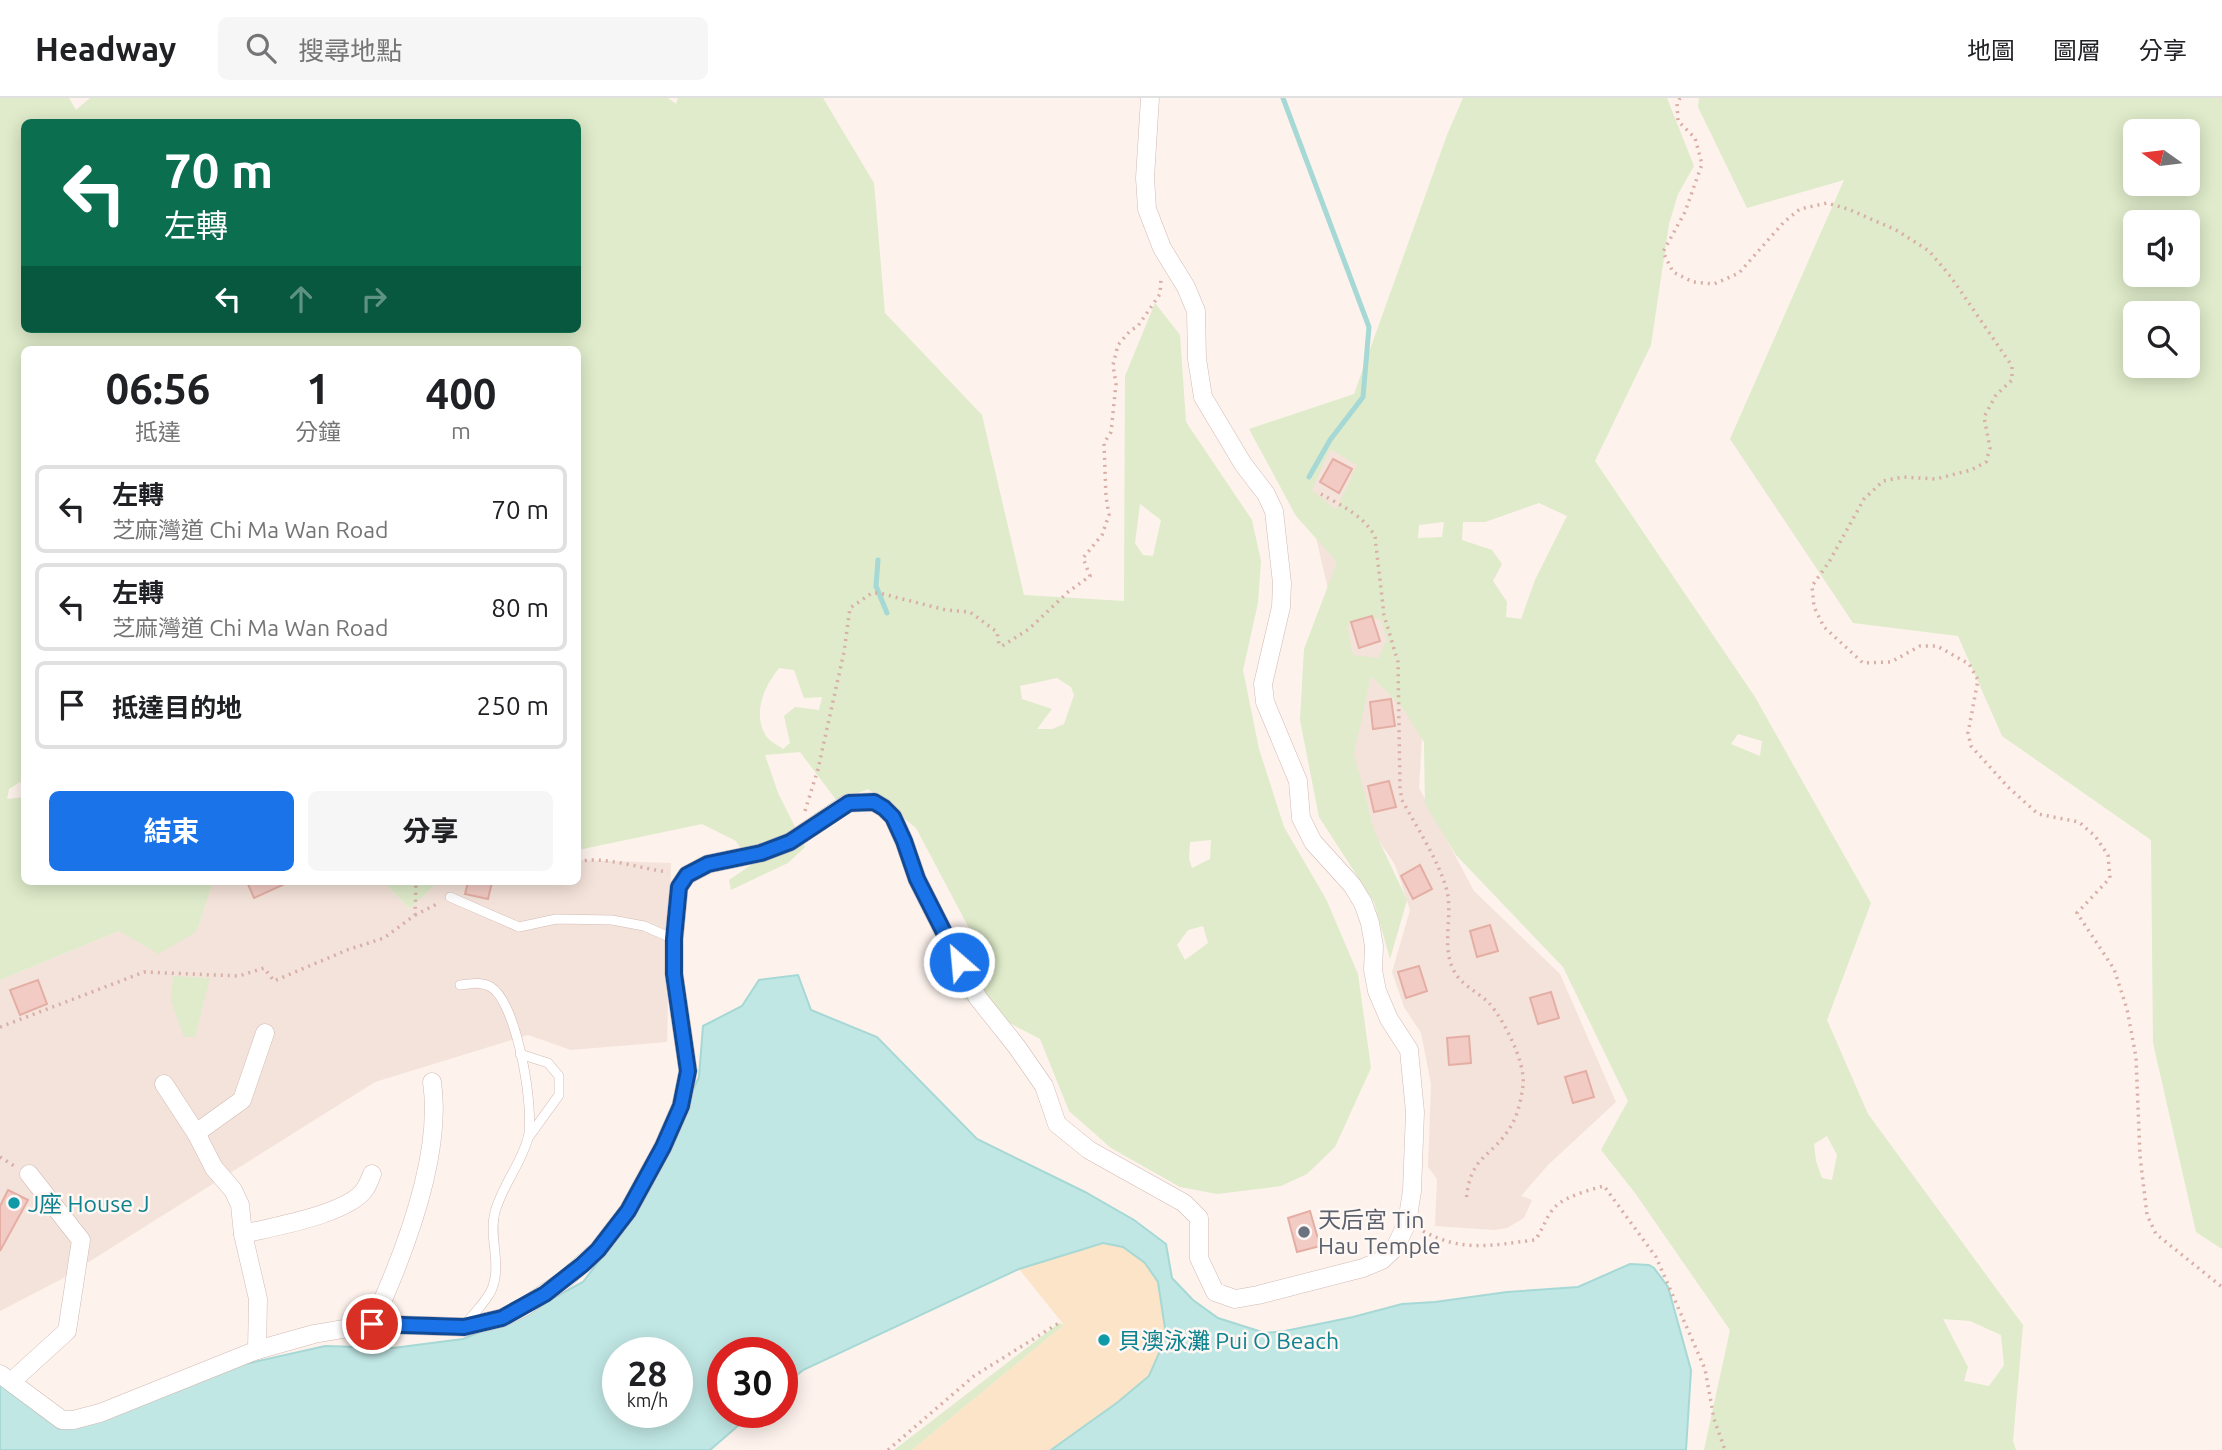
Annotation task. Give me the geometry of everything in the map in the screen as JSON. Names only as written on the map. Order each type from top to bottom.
[{"type":"street","points":[[29,1174],[81,1240],[67,1331],[6,1378],[62,1419],[73,1420],[100,1413],[257,1350],[314,1334],[372,1324],[464,1327],[502,1318],[524,1307],[582,1265],[598,1250],[628,1211],[663,1147],[681,1106],[688,1071],[674,974],[674,939],[679,887],[687,875],[708,864],[761,853],[790,842],[849,803],[874,802],[893,817],[917,879],[978,998],[1044,1086],[1057,1124],[1088,1150],[1184,1203],[1199,1218],[1199,1258],[1215,1292],[1236,1299],[1363,1268],[1382,1260],[1395,1248],[1407,1223],[1415,1154],[1415,1112],[1409,1050],[1389,1019],[1377,991],[1373,970],[1372,934],[1363,903],[1352,886],[1313,842],[1300,818],[1298,781],[1265,702],[1263,684],[1281,607],[1282,583],[1273,511],[1266,494],[1243,464],[1203,397],[1197,359],[1196,311],[1186,287],[1163,248],[1147,209],[1145,178],[1150,98]]},
{"type":"street","points":[[195,1133],[242,1100],[265,1033]]},
{"type":"street","points":[[372,1324],[392,1282],[413,1219],[430,1153],[435,1104],[432,1083]]},
{"type":"street","points":[[164,1084],[214,1168],[233,1190],[240,1205],[243,1234],[258,1298],[257,1350]]},
{"type":"street","points":[[243,1234],[328,1212],[351,1202],[365,1190],[372,1174]]},
{"type":"lane","points":[[450,897],[519,927],[556,919],[612,920],[644,926],[674,939]]},
{"type":"lane","points":[[460,985],[481,983],[492,987],[502,998],[514,1029],[529,1093],[531,1118],[527,1140]]},
{"type":"lane","points":[[464,1327],[491,1290],[496,1264],[492,1230],[495,1210],[527,1140],[559,1095],[559,1076],[548,1063],[520,1054]]},
{"type":"path","points":[[1680,98],[1677,103],[1678,121],[1695,138],[1702,164],[1685,212],[1663,252],[1673,272],[1693,282],[1714,284],[1739,273],[1784,222],[1800,209],[1826,203],[1848,209],[1896,230],[1929,251],[1951,277],[2012,366],[2012,380],[1996,395],[1984,418],[1990,448],[1986,462],[1971,470],[1936,479],[1903,477],[1883,481],[1864,499],[1829,562],[1812,586],[1814,607],[1824,627],[1863,663],[1891,662],[1920,646],[1937,646],[1969,664],[1978,680],[1968,733],[1971,746],[2008,787],[2038,814],[2079,822],[2095,836],[2108,855],[2110,878],[2077,914],[2113,969],[2127,1009],[2136,1057],[2140,1156],[2147,1215],[2156,1234],[2222,1287]]},
{"type":"path","points":[[808,829],[800,820],[808,804],[818,769],[846,642],[850,608],[872,593],[879,593],[946,610],[970,612],[997,632],[999,644],[1002,646],[1028,629],[1068,592],[1090,576],[1083,558],[1102,535],[1109,515],[1104,443],[1111,432],[1116,384],[1113,365],[1118,345],[1138,326],[1160,294],[1163,248]]},
{"type":"path","points":[[1321,494],[1352,512],[1371,529],[1374,537],[1384,615],[1398,662],[1402,800],[1447,890],[1448,948],[1453,970],[1491,1006],[1514,1047],[1523,1070],[1522,1095],[1511,1126],[1475,1165],[1466,1202]]},
{"type":"path","points":[[581,861],[614,862],[687,875]]},
{"type":"path","points":[[415,915],[416,885]]},
{"type":"path","points":[[0,1027],[144,972],[239,976],[264,968],[274,981],[347,950],[384,938],[415,915],[450,897]]},
{"type":"path","points":[[1407,1223],[1434,1237],[1469,1247],[1535,1240],[1555,1206],[1604,1186],[1656,1257],[1705,1369],[1714,1419],[1725,1450]]},
{"type":"path","points":[[888,1450],[974,1376],[1059,1323]]},
{"type":"shaded area","points":[[1343,435],[1378,464],[1424,704],[1419,788],[1474,891],[1560,974],[1616,1102],[1548,1165],[1521,1196],[1532,1200],[1524,1218],[1507,1228],[1495,1230],[1435,1226],[1437,1179],[1428,1167],[1431,1084],[1421,1033],[1404,1007],[1392,972],[1410,910],[1395,865],[1366,821],[1344,754],[1335,620],[1307,498],[1307,460]]},
{"type":"shaded area","points":[[581,860],[671,863],[667,1042],[571,1050],[528,1035],[375,1082],[60,1280],[0,1311],[0,980],[119,931],[197,931],[212,885],[386,885],[410,909],[435,885],[581,885]]},
{"type":"green space","points":[[0,98],[69,98],[76,110],[90,98],[668,98],[676,104],[678,98],[823,98],[874,183],[885,313],[982,415],[1024,595],[1124,601],[1125,376],[1155,303],[1180,335],[1186,422],[1252,520],[1261,561],[1258,603],[1243,670],[1259,749],[1284,827],[1326,899],[1358,974],[1371,1068],[1335,1147],[1307,1174],[1281,1186],[1217,1194],[1180,1187],[1111,1148],[1069,1111],[1040,1039],[962,998],[979,947],[916,828],[868,789],[837,801],[800,752],[765,755],[778,793],[805,847],[788,863],[731,890],[729,880],[751,865],[736,841],[702,824],[581,849],[581,346],[21,346],[21,783],[9,789],[7,799],[21,797],[21,885],[212,885],[197,931],[159,954],[119,931],[0,980]],"holes":[[[1140,504],[1161,520],[1153,556],[1143,555],[1135,543]],[[779,668],[794,670],[804,698],[822,697],[819,710],[795,707],[784,716],[790,743],[783,749],[766,736],[760,718],[765,692]],[[1057,678],[1071,687],[1074,695],[1064,724],[1052,729],[1037,729],[1052,709],[1022,699],[1020,686]],[[1211,840],[1210,859],[1192,868],[1189,859],[1190,842]],[[1203,926],[1208,943],[1185,960],[1177,945],[1188,930]]]},
{"type":"green space","points":[[1463,98],[1667,98],[1694,166],[1678,194],[1669,224],[1651,345],[1595,461],[1755,697],[1871,903],[1827,1020],[1868,1114],[2023,1325],[2013,1441],[2016,1450],[1704,1450],[1730,1330],[1635,1193],[1601,1150],[1628,1101],[1563,967],[1456,855],[1425,804],[1424,742],[1402,707],[1371,676],[1354,753],[1374,830],[1407,900],[1390,959],[1374,902],[1319,817],[1300,720],[1304,649],[1337,562],[1296,516],[1249,429],[1354,394],[1447,135]],"holes":[[[1330,449],[1357,465],[1336,510],[1312,490]],[[1539,503],[1567,516],[1535,580],[1521,619],[1506,617],[1507,602],[1493,581],[1502,564],[1492,550],[1462,540],[1463,522],[1485,522]],[[1444,522],[1442,537],[1418,538],[1419,525]],[[1380,618],[1387,640],[1378,658],[1353,655],[1347,625]],[[1738,734],[1762,741],[1760,756],[1731,744]],[[1827,1136],[1837,1155],[1832,1180],[1822,1178],[1814,1144]],[[1943,1319],[1970,1321],[2001,1335],[2004,1365],[1989,1386],[1964,1381],[1968,1367]]]},
{"type":"green space","points":[[1699,98],[2222,98],[2222,1249],[2196,1232],[2153,1043],[2151,840],[2002,736],[1958,636],[1853,623],[1730,439],[1844,180],[1747,208],[1698,107]]},
{"type":"green space","points":[[386,885],[435,885],[410,909]]},
{"type":"green space","points":[[173,976],[210,978],[195,1037],[184,1037],[171,1001]]},
{"type":"green space","points":[[1059,1323],[1064,1325],[912,1450],[894,1450]]},
{"type":"sand","name":"貝澳泳灘 Pui O Beach","points":[[1103,1243],[1123,1247],[1145,1263],[1158,1282],[1165,1328],[1160,1351],[1149,1376],[1051,1450],[912,1450],[1064,1325],[1019,1269]]},
{"type":"water","points":[[798,975],[811,1010],[877,1037],[977,1139],[1085,1192],[1134,1220],[1166,1244],[1172,1278],[1193,1300],[1218,1318],[1265,1333],[1353,1317],[1402,1304],[1578,1287],[1630,1264],[1649,1265],[1668,1287],[1691,1370],[1686,1450],[1051,1450],[1149,1376],[1160,1351],[1165,1328],[1158,1282],[1145,1263],[1123,1247],[1103,1243],[1019,1269],[798,1374],[798,1337],[707,1337],[707,1428],[735,1428],[710,1450],[0,1450],[0,1385],[59,1429],[151,1401],[241,1365],[325,1346],[393,1348],[463,1339],[526,1313],[583,1282],[634,1215],[671,1137],[699,1077],[703,1026],[742,1006],[759,980]]},
{"type":"building","points":[[1333,459],[1352,469],[1339,493],[1320,482]]},
{"type":"building","points":[[1372,616],[1380,641],[1359,648],[1351,622]]},
{"type":"building","points":[[1391,699],[1395,726],[1373,729],[1370,702]]},
{"type":"building","points":[[1389,781],[1396,807],[1374,812],[1368,786]]},
{"type":"building","points":[[1420,865],[1432,889],[1413,899],[1401,876]]},
{"type":"building","points":[[248,885],[282,885],[254,898]]},
{"type":"building","points":[[467,885],[491,885],[488,899],[465,894]]},
{"type":"building","points":[[1490,925],[1498,951],[1477,957],[1470,931]]},
{"type":"building","points":[[1419,966],[1427,991],[1406,998],[1398,972]]},
{"type":"building","points":[[38,980],[47,1004],[20,1015],[10,990]]},
{"type":"building","points":[[1551,992],[1559,1018],[1538,1024],[1530,998]]},
{"type":"building","points":[[1469,1036],[1471,1063],[1449,1065],[1447,1038]]},
{"type":"building","points":[[1586,1071],[1594,1097],[1573,1103],[1565,1077]]},
{"type":"building","points":[[8,1190],[28,1200],[0,1251],[0,1206]]},
{"type":"building","name":"天后宮 Tin Hau Temple","points":[[1310,1211],[1320,1246],[1297,1252],[1288,1218]]},
{"type":"waterway","points":[[1283,98],[1369,327],[1363,397],[1330,440],[1309,477]]},
{"type":"waterway","points":[[878,560],[876,586],[887,613]]},
{"type":"place","name":"J座 House J","points":[[14,1203]]},
{"type":"place","name":"天后宮 Tin Hau Temple","points":[[1304,1232]]},
{"type":"place","name":"貝澳泳灘 Pui O Beach","points":[[1104,1340]]},
{"type":"route","points":[[372,1324],[464,1327],[502,1318],[545,1294],[582,1265],[598,1250],[628,1211],[663,1147],[681,1106],[688,1071],[674,974],[679,887],[687,875],[708,864],[761,853],[790,842],[849,803],[874,802],[893,817],[917,879],[959,962]]}]
